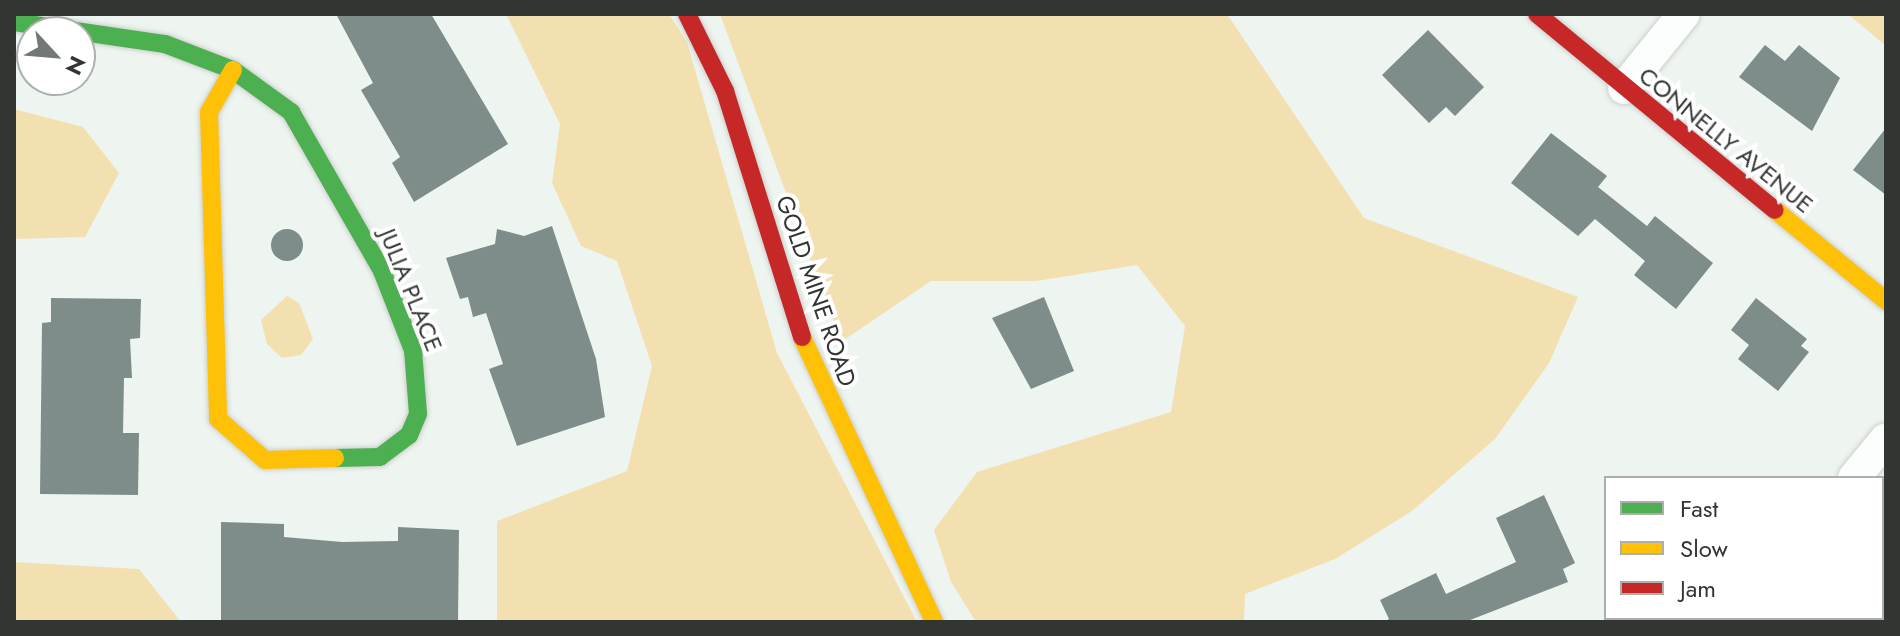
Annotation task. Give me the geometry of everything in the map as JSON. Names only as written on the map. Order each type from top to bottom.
[{"type":"street","name":"GOLD MINE ROAD","points":[[687,14],[725,91],[806,351],[934,622]]},
{"type":"street","name":"CONNELLY AVENUE","points":[[1537,14],[1886,301]]},
{"type":"street","points":[[1624,88],[1684,14]]},
{"type":"street","name":"JULIA PLACE","points":[[14,22],[165,44],[233,70],[291,112],[357,224],[406,328],[421,407],[409,435],[380,457],[265,460],[218,419],[209,112],[233,70]]},
{"type":"street","points":[[1856,476],[1886,439]]},
{"type":"shaded area","points":[[506,14],[669,14],[687,42],[777,353],[917,622],[497,622],[497,521],[627,471],[652,366],[617,261],[581,246],[552,183],[560,124]]},
{"type":"shaded area","points":[[720,14],[1227,14],[1364,218],[1578,297],[1549,363],[1495,439],[1412,511],[1335,559],[1245,594],[1244,622],[976,622],[951,582],[934,530],[977,472],[1171,412],[1185,326],[1137,265],[1036,281],[931,281],[841,342]]},
{"type":"shaded area","points":[[1848,14],[1886,14],[1886,46]]},
{"type":"shaded area","points":[[14,109],[83,127],[119,173],[85,237],[14,239]]},
{"type":"shaded area","points":[[287,296],[299,303],[313,339],[301,355],[282,358],[267,344],[261,320]]},
{"type":"shaded area","points":[[14,562],[139,569],[181,622],[14,622]]},
{"type":"shaded area","points":[[1884,584],[1886,622],[1771,622],[1884,620]]},
{"type":"building","points":[[336,14],[431,14],[508,144],[414,202],[392,163],[400,157],[361,90],[373,83]]},
{"type":"building","points":[[1428,30],[1484,87],[1455,116],[1446,107],[1429,123],[1382,75]]},
{"type":"building","points":[[1765,45],[1785,61],[1799,45],[1840,78],[1812,131],[1739,77]]},
{"type":"building","points":[[1886,128],[1886,195],[1853,170]]},
{"type":"building","points":[[1551,133],[1607,176],[1598,187],[1647,226],[1655,216],[1713,263],[1676,309],[1634,275],[1645,261],[1595,219],[1578,236],[1511,183]]},
{"type":"building","points":[[552,226],[596,359],[605,417],[517,446],[489,369],[503,364],[486,313],[473,317],[468,297],[460,299],[446,258],[495,244],[497,229],[524,236]]},
{"type":"building","points":[[287,229],[298,234],[303,245],[298,256],[287,261],[276,256],[271,245],[276,234]]},
{"type":"building","points":[[1044,297],[1074,371],[1031,389],[992,318]]},
{"type":"building","points":[[51,298],[141,299],[140,338],[130,339],[132,378],[124,378],[123,433],[139,433],[138,495],[40,494],[42,323],[51,322]]},
{"type":"building","points":[[1756,298],[1807,339],[1801,346],[1809,352],[1778,391],[1738,359],[1749,345],[1731,330]]},
{"type":"building","points":[[1544,495],[1575,563],[1563,569],[1568,582],[1465,622],[1384,622],[1389,619],[1380,600],[1436,573],[1446,594],[1516,562],[1496,518]]},
{"type":"building","points":[[221,522],[284,524],[284,537],[342,542],[398,541],[398,527],[459,530],[458,622],[221,622]]},
{"type":"traffic: fast","points":[[14,22],[165,44],[233,70],[291,112],[382,271],[413,350],[418,414],[409,435],[380,457],[335,458]]},
{"type":"traffic: slow","points":[[233,70],[209,112],[218,419],[265,460],[335,458]]},
{"type":"traffic: slow","points":[[1775,210],[1886,301]]},
{"type":"traffic: slow","points":[[802,337],[934,622]]},
{"type":"traffic: jam","points":[[687,14],[725,91],[802,337]]},
{"type":"traffic: jam","points":[[1537,14],[1775,210]]}]
